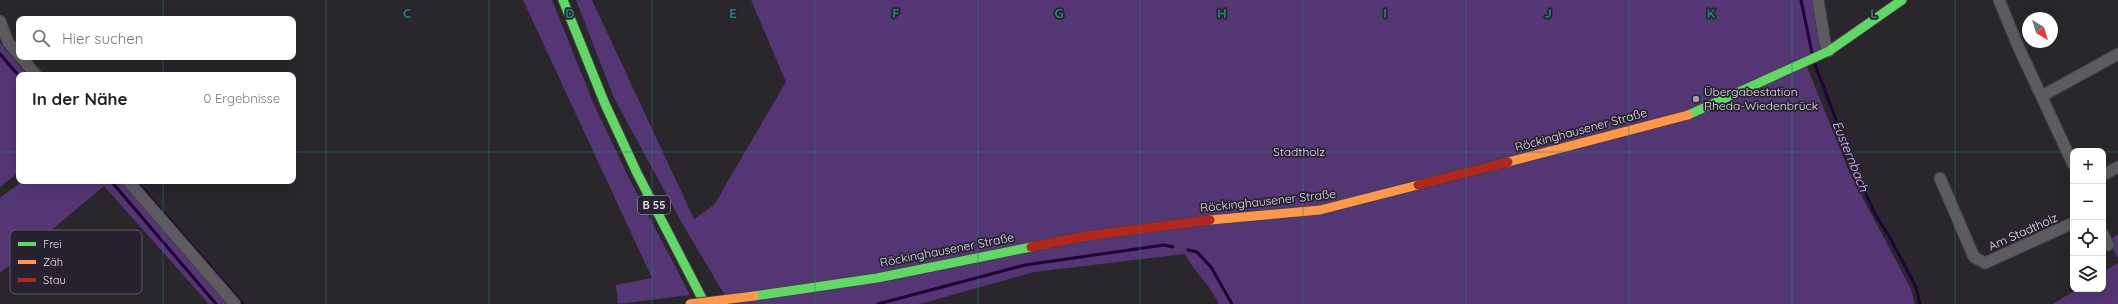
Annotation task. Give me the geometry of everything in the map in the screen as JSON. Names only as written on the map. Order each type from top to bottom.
[{"type":"street","name":"B 55","points":[[563,0],[605,104],[637,173],[705,304]]},
{"type":"street","points":[[1818,0],[1825,43],[1825,53]]},
{"type":"street","name":"Röckinghausener Straße","points":[[690,304],[877,278],[1086,236],[1180,224],[1320,210],[1347,204],[1672,120],[1700,110],[1825,53],[1902,0]]},
{"type":"street","points":[[1999,0],[2018,46],[2070,157]]},
{"type":"street","points":[[0,21],[8,42],[16,51]]},
{"type":"street","points":[[2042,96],[2118,54]]},
{"type":"street","points":[[23,60],[33,72]]},
{"type":"street","points":[[2106,173],[2118,167]]},
{"type":"street","name":"Am Stadtholz","points":[[1940,178],[1974,257],[1985,263],[2070,224]]},
{"type":"street","points":[[131,184],[235,304]]},
{"type":"street","points":[[2106,241],[2108,245]]},
{"type":"green space","points":[[523,0],[552,0],[595,107],[628,176],[690,295],[618,304],[616,285],[652,278]]},
{"type":"green space","name":"Stadtholz","points":[[576,0],[592,0],[694,219],[714,205],[786,82],[751,0],[1814,0],[1822,49],[1803,57],[1850,174],[1911,289],[1915,304],[1219,304],[1212,291],[1193,267],[1185,254],[1034,272],[920,304],[730,304],[683,225],[614,98]]},
{"type":"green space","points":[[0,43],[24,72],[16,72],[16,174],[0,187]]},
{"type":"green space","points":[[18,184],[126,184],[230,304],[209,304],[104,186],[51,230],[10,230],[10,265],[0,273],[0,198]]},
{"type":"green space","points":[[2118,234],[2118,259],[2109,240]]},
{"type":"green space","points":[[2118,263],[2118,304],[2053,304],[2072,292],[2106,292],[2106,270]]},
{"type":"waterway","name":"Eusternbach","points":[[1801,0],[1812,53]]},
{"type":"waterway","points":[[0,54],[16,73]]},
{"type":"waterway","name":"Eusternbach","points":[[1814,62],[1855,170],[1875,214],[1889,236],[1916,287],[1920,304]]},
{"type":"waterway","points":[[114,184],[216,304]]},
{"type":"waterway","points":[[139,184],[243,304]]},
{"type":"waterway","points":[[878,304],[1025,265],[1164,245],[1173,247]]},
{"type":"waterway","points":[[1188,250],[1197,252],[1211,267],[1232,304]]},
{"type":"traffic: fast","points":[[563,0],[605,104],[637,173],[705,304]]},
{"type":"traffic: fast","points":[[1688,115],[1829,51],[1902,0]]},
{"type":"traffic: fast","points":[[754,296],[877,278],[1031,247]]},
{"type":"traffic: slow","points":[[1508,162],[1688,115]]},
{"type":"traffic: slow","points":[[1210,220],[1320,210],[1418,185]]},
{"type":"traffic: slow","points":[[690,304],[754,296]]},
{"type":"traffic: jam","points":[[1418,185],[1508,162]]},
{"type":"traffic: jam","points":[[1031,247],[1086,236],[1210,220]]},
{"type":"place","name":"Übergabestation Rheda-Wiedenbrück","points":[[1696,99]]}]
